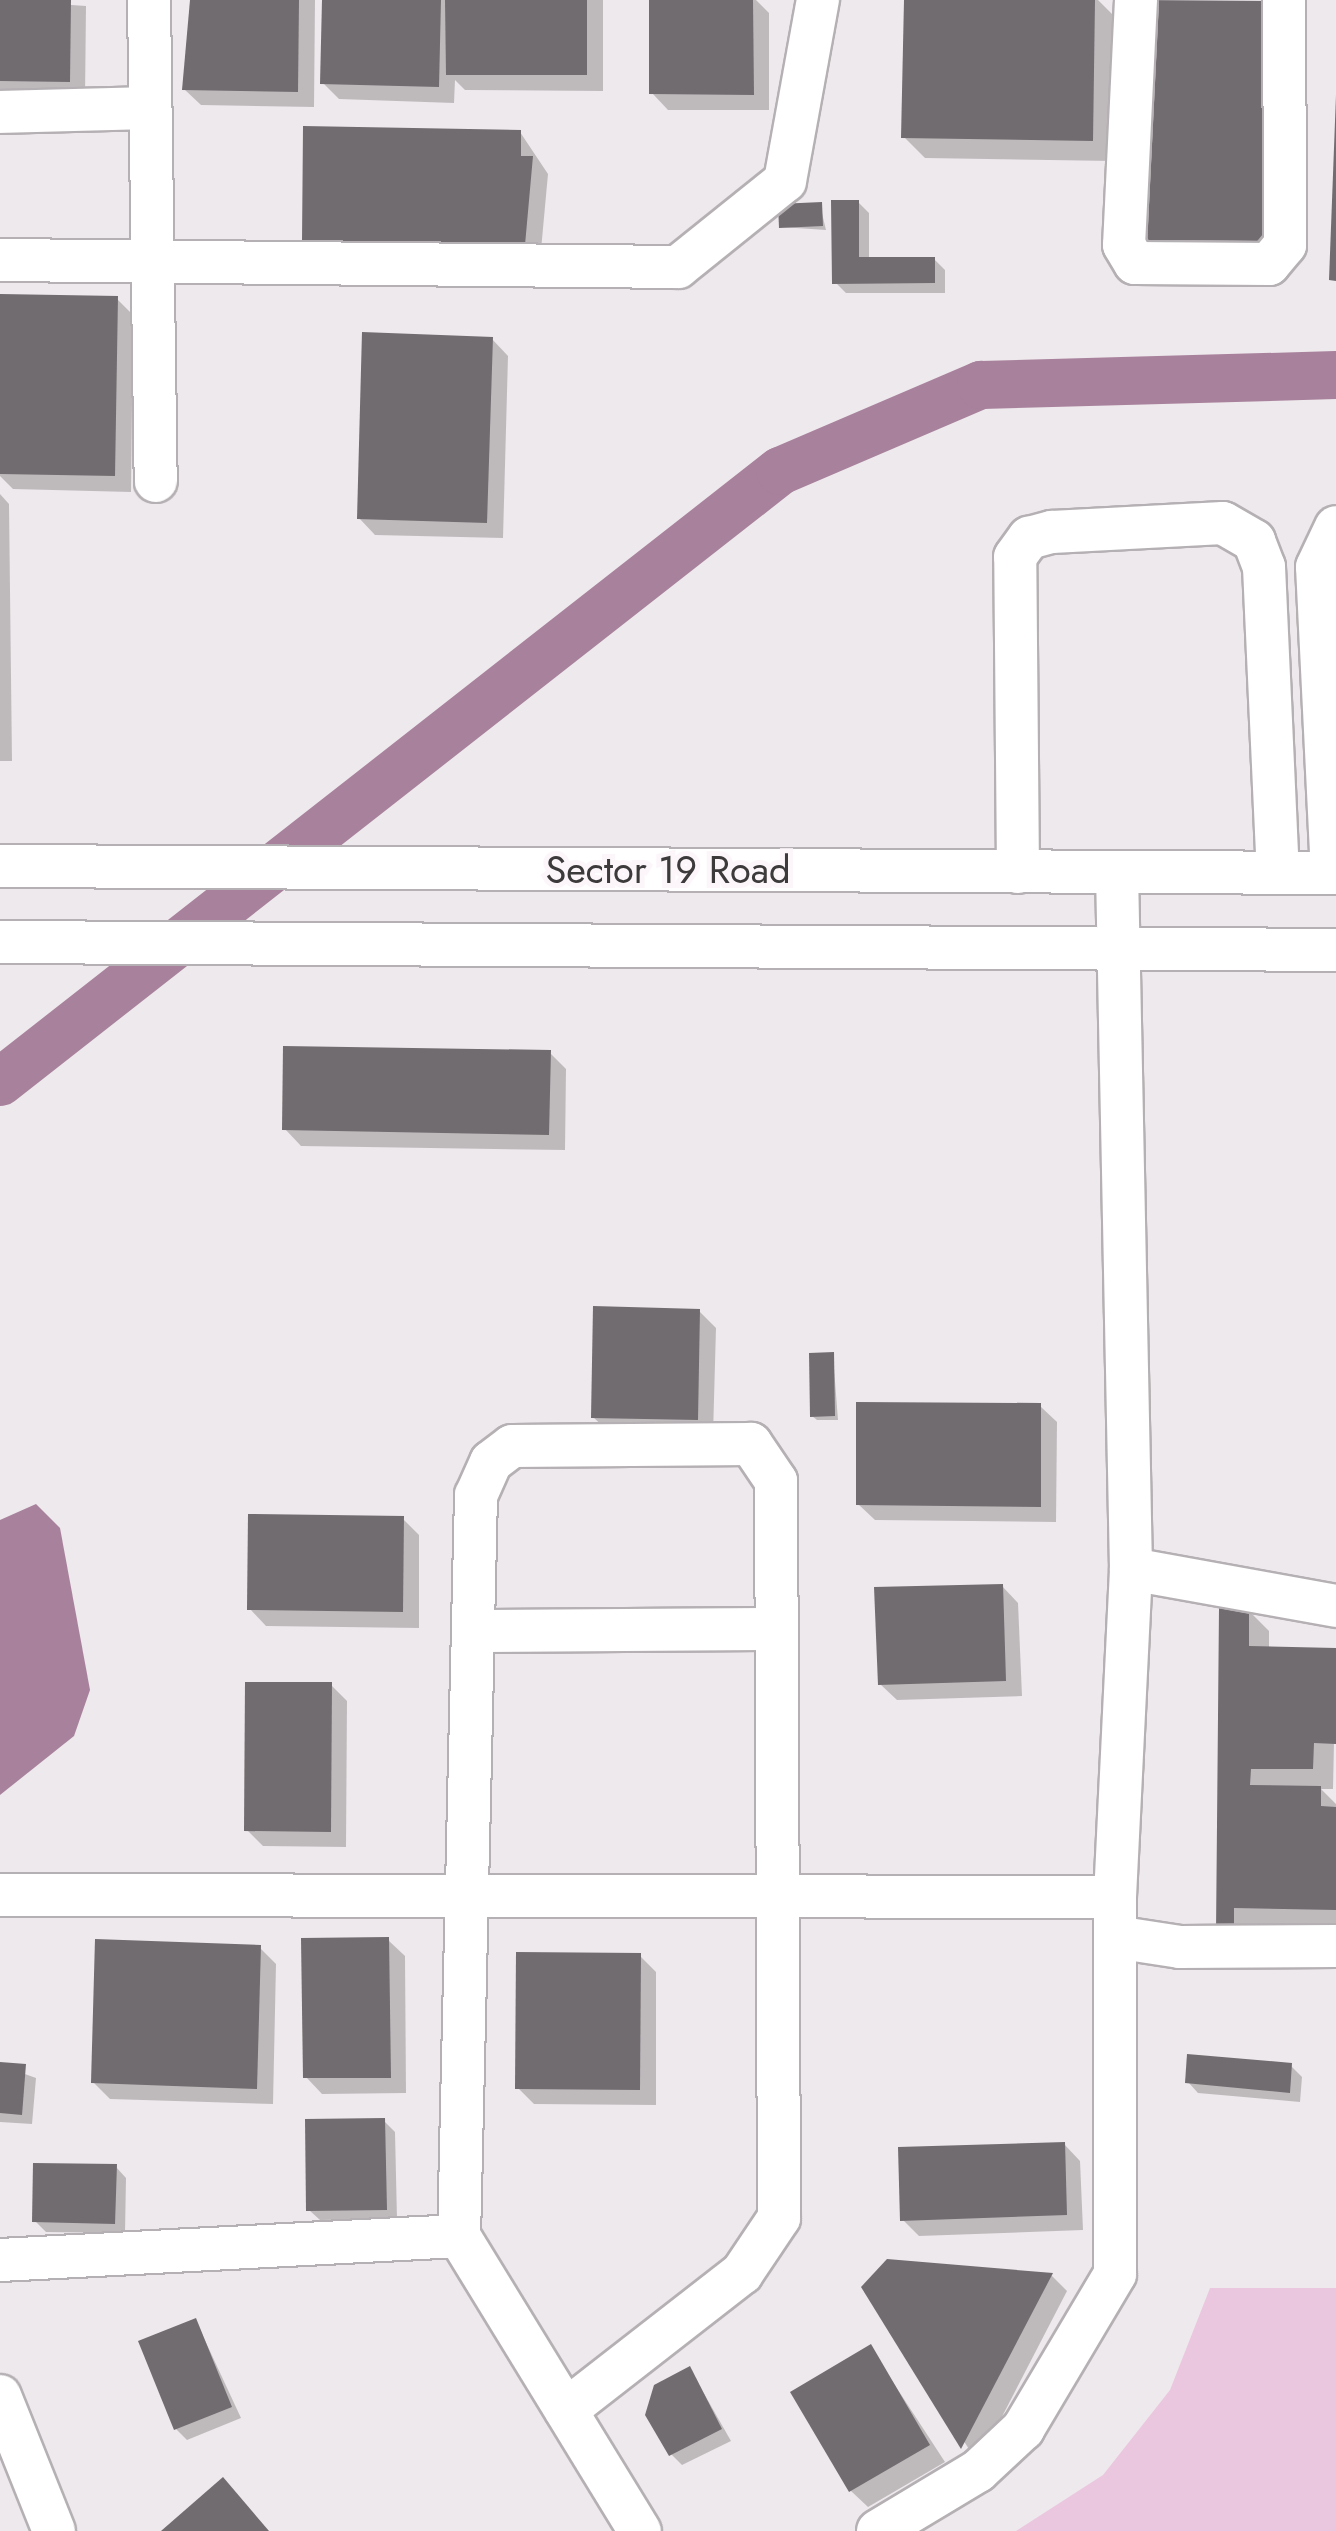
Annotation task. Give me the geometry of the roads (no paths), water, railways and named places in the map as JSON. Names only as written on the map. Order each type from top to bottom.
[{"type":"street","points":[[149,0],[147,262],[156,481]]},
{"type":"street","points":[[0,260],[678,267],[785,181],[818,0]]},
{"type":"street","points":[[1136,0],[1124,245],[1134,263],[1250,264],[1268,264],[1285,245],[1284,0]]},
{"type":"street","points":[[0,112],[148,108]]},
{"type":"street","points":[[1018,872],[1015,558],[1029,538],[1052,532],[1223,523],[1254,541],[1264,566],[1278,872]]},
{"type":"street","points":[[1334,873],[1317,567],[1336,527]]},
{"type":"street","name":"Sector 19 Road","points":[[0,866],[1334,873]]},
{"type":"street","points":[[878,2531],[978,2471],[1024,2429],[1115,2274],[1115,1917],[1131,1568],[1116,872]]},
{"type":"street","name":"Sector 19 Road","points":[[0,942],[1336,950]]},
{"type":"street","points":[[566,2410],[768,2246],[779,2218],[776,1481],[751,1444],[512,1446],[490,1462],[476,1496],[472,1896],[459,2236],[640,2531]]},
{"type":"street","points":[[1131,1568],[1336,1606]]},
{"type":"street","points":[[474,1632],[776,1629]]},
{"type":"street","points":[[0,1895],[778,1896],[1115,1917],[1180,1947],[1336,1946]]},
{"type":"street","points":[[0,2260],[459,2236]]},
{"type":"street","points":[[0,2396],[54,2531]]},
{"type":"waterway","points":[[0,1082],[780,471],[981,385],[1336,375]]}]
